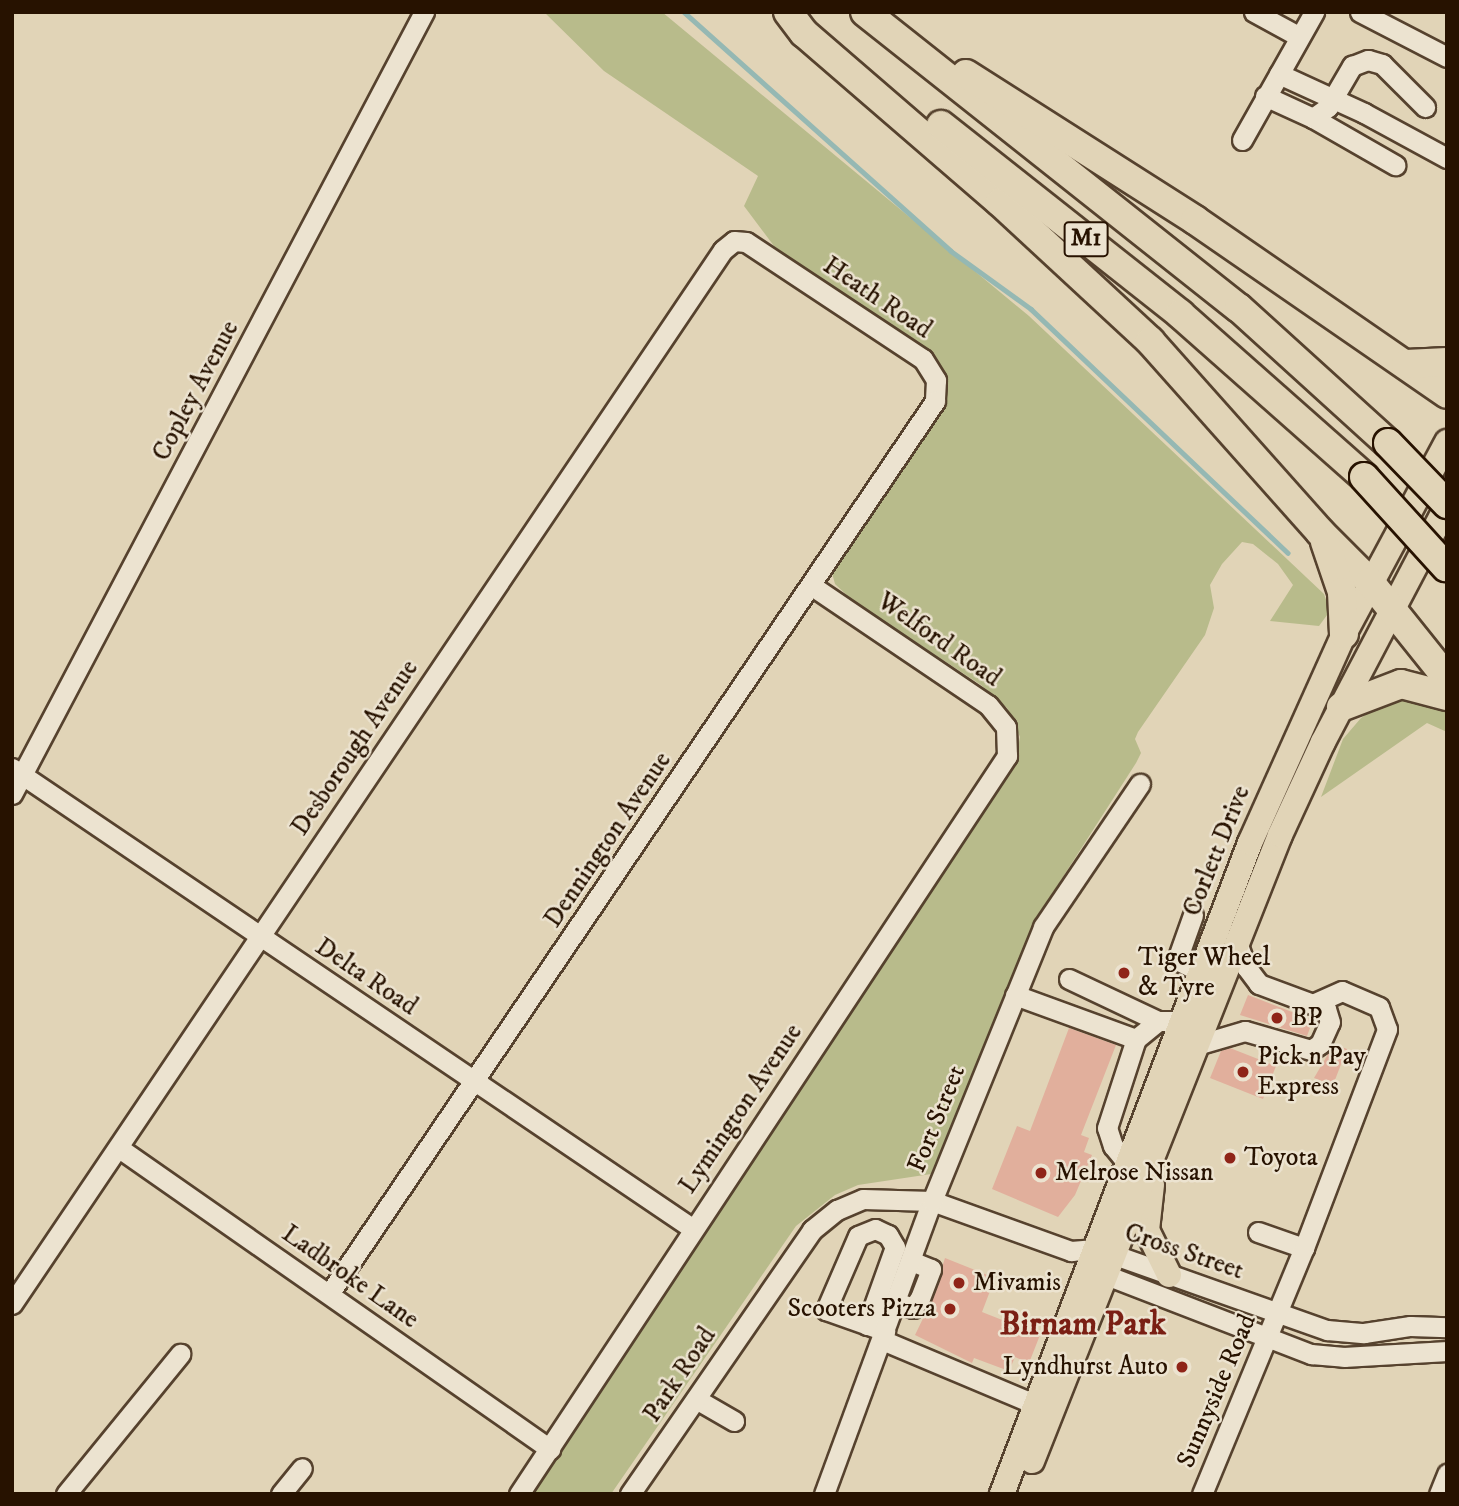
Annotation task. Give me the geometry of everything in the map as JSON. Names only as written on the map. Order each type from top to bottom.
[{"type":"highway","points":[[788,12],[804,33],[1000,202],[1150,341],[1320,532],[1370,582],[1391,613],[1447,678]]},
{"type":"highway","name":"M1","points":[[800,12],[1180,314],[1364,477],[1447,567]]},
{"type":"highway","name":"M1","points":[[865,12],[1239,308],[1388,443],[1447,505]]},
{"type":"highway","points":[[910,50],[985,84],[1447,394]]},
{"type":"highway","points":[[1406,364],[1447,362]]},
{"type":"highway","points":[[1320,532],[1340,583],[1344,634]]},
{"type":"highway","points":[[1342,707],[1401,684],[1447,696]]},
{"type":"main road","name":"Corlett Drive","points":[[1018,1494],[1127,1163],[1170,1021],[1200,972],[1251,843],[1344,634],[1447,442]]},
{"type":"main road","name":"Corlett Drive","points":[[1002,1494],[1094,1260],[1157,1149],[1294,801],[1447,505]]},
{"type":"main road","points":[[1157,1149],[1147,1230],[1169,1275]]},
{"type":"street","name":"Copley Avenue","points":[[12,794],[18,772],[424,12]]},
{"type":"street","points":[[1254,12],[1298,36]]},
{"type":"street","points":[[1241,140],[1314,12]]},
{"type":"street","points":[[1360,12],[1447,57]]},
{"type":"street","points":[[1324,108],[1352,66],[1368,60],[1382,64],[1425,107]]},
{"type":"street","points":[[1273,84],[1324,108],[1447,158]]},
{"type":"street","points":[[1273,84],[1324,108],[1395,165]]},
{"type":"street","name":"Desborough Avenue","points":[[12,1304],[723,250],[734,241],[752,246]]},
{"type":"street","name":"Heath Road","points":[[752,246],[923,359],[937,390],[929,413]]},
{"type":"street","name":"Dennington Avenue","points":[[329,1294],[476,1082],[929,413]]},
{"type":"street","name":"Welford Road","points":[[811,586],[988,705],[1006,727],[1007,756]]},
{"type":"street","name":"Lymington Avenue","points":[[519,1494],[692,1228],[1007,756]]},
{"type":"street","name":"Delta Road","points":[[18,772],[692,1228]]},
{"type":"street","name":"Fort Street","points":[[824,1494],[878,1332],[895,1302],[932,1201],[1051,912],[1140,784]]},
{"type":"street","points":[[1193,915],[1177,960],[1200,972]]},
{"type":"street","points":[[1197,1045],[1245,1031],[1311,1050],[1320,1044],[1331,1016],[1313,1004],[1259,984],[1246,967],[1237,942]]},
{"type":"street","points":[[1069,979],[1170,1021]]},
{"type":"street","name":"Sunnyside Road","points":[[1202,1494],[1304,1248],[1381,1051],[1387,1029],[1385,1013],[1342,991],[1313,1004]]},
{"type":"street","points":[[1016,995],[1136,1039]]},
{"type":"street","points":[[1127,1163],[1113,1146],[1107,1128],[1136,1039],[1170,1021]]},
{"type":"street","name":"Ladbroke Lane","points":[[119,1148],[550,1449]]},
{"type":"street","name":"Cross Street","points":[[772,1286],[812,1230],[837,1210],[872,1197],[932,1201],[1094,1260],[1265,1339],[1328,1357],[1447,1351]]},
{"type":"street","points":[[878,1332],[895,1247],[888,1235],[875,1229],[858,1236],[825,1310],[1037,1405]]},
{"type":"street","points":[[1258,1232],[1304,1248]]},
{"type":"street","name":"Cross Street","points":[[1094,1260],[1169,1275],[1316,1327],[1353,1332],[1410,1326],[1447,1327]]},
{"type":"street","name":"Park Road","points":[[630,1494],[772,1286]]},
{"type":"street","points":[[66,1494],[180,1354]]},
{"type":"street","points":[[696,1399],[734,1421]]},
{"type":"street","points":[[281,1494],[302,1468]]},
{"type":"street","points":[[1439,1494],[1447,1474]]},
{"type":"green space","points":[[544,12],[662,12],[1029,316],[1324,594],[1330,611],[1319,626],[1270,621],[1293,585],[1278,564],[1253,544],[1242,542],[1222,564],[1210,585],[1214,608],[1205,635],[1138,732],[1135,739],[1141,753],[1136,763],[1034,922],[931,1174],[858,1185],[835,1195],[796,1226],[611,1494],[527,1494],[1015,762],[1020,737],[1007,708],[981,685],[852,600],[835,584],[832,573],[935,422],[943,390],[935,366],[921,345],[864,311],[774,246],[744,206],[758,176],[604,71]]},
{"type":"green space","points":[[1410,699],[1447,705],[1447,732],[1427,723],[1321,797],[1343,739],[1361,718],[1377,707]]},
{"type":"building","points":[[1248,995],[1313,1020],[1307,1036],[1240,1015]]},
{"type":"building","points":[[1069,1028],[1116,1045],[1081,1135],[1089,1138],[1084,1152],[1092,1155],[1075,1195],[1058,1217],[992,1189],[1017,1126],[1030,1131]]},
{"type":"building","points":[[1334,1044],[1347,1049],[1333,1085],[1314,1078]]},
{"type":"building","name":"Pick n Pay Express","points":[[1230,1048],[1276,1066],[1263,1099],[1210,1078],[1221,1051]]},
{"type":"building","points":[[945,1258],[995,1278],[982,1312],[1040,1335],[1029,1363],[1015,1357],[1009,1371],[974,1358],[972,1363],[915,1335],[931,1302]]},
{"type":"waterway","points":[[684,12],[951,251],[1031,309],[1288,553]]},
{"type":"place","name":"Tiger Wheel & Tyre","points":[[1124,973]]},
{"type":"place","name":"BP","points":[[1277,1018]]},
{"type":"place","name":"Pick n Pay Express","points":[[1243,1072]]},
{"type":"place","name":"Toyota","points":[[1230,1158]]},
{"type":"place","name":"Melrose Nissan","points":[[1041,1173]]},
{"type":"place","name":"Mivamis","points":[[959,1283]]},
{"type":"place","name":"Scooters Pizza","points":[[950,1309]]},
{"type":"place","name":"Lyndhurst Auto","points":[[1182,1367]]},
{"type":"district","name":"Birnam Park","points":[[1083,1325]]}]
